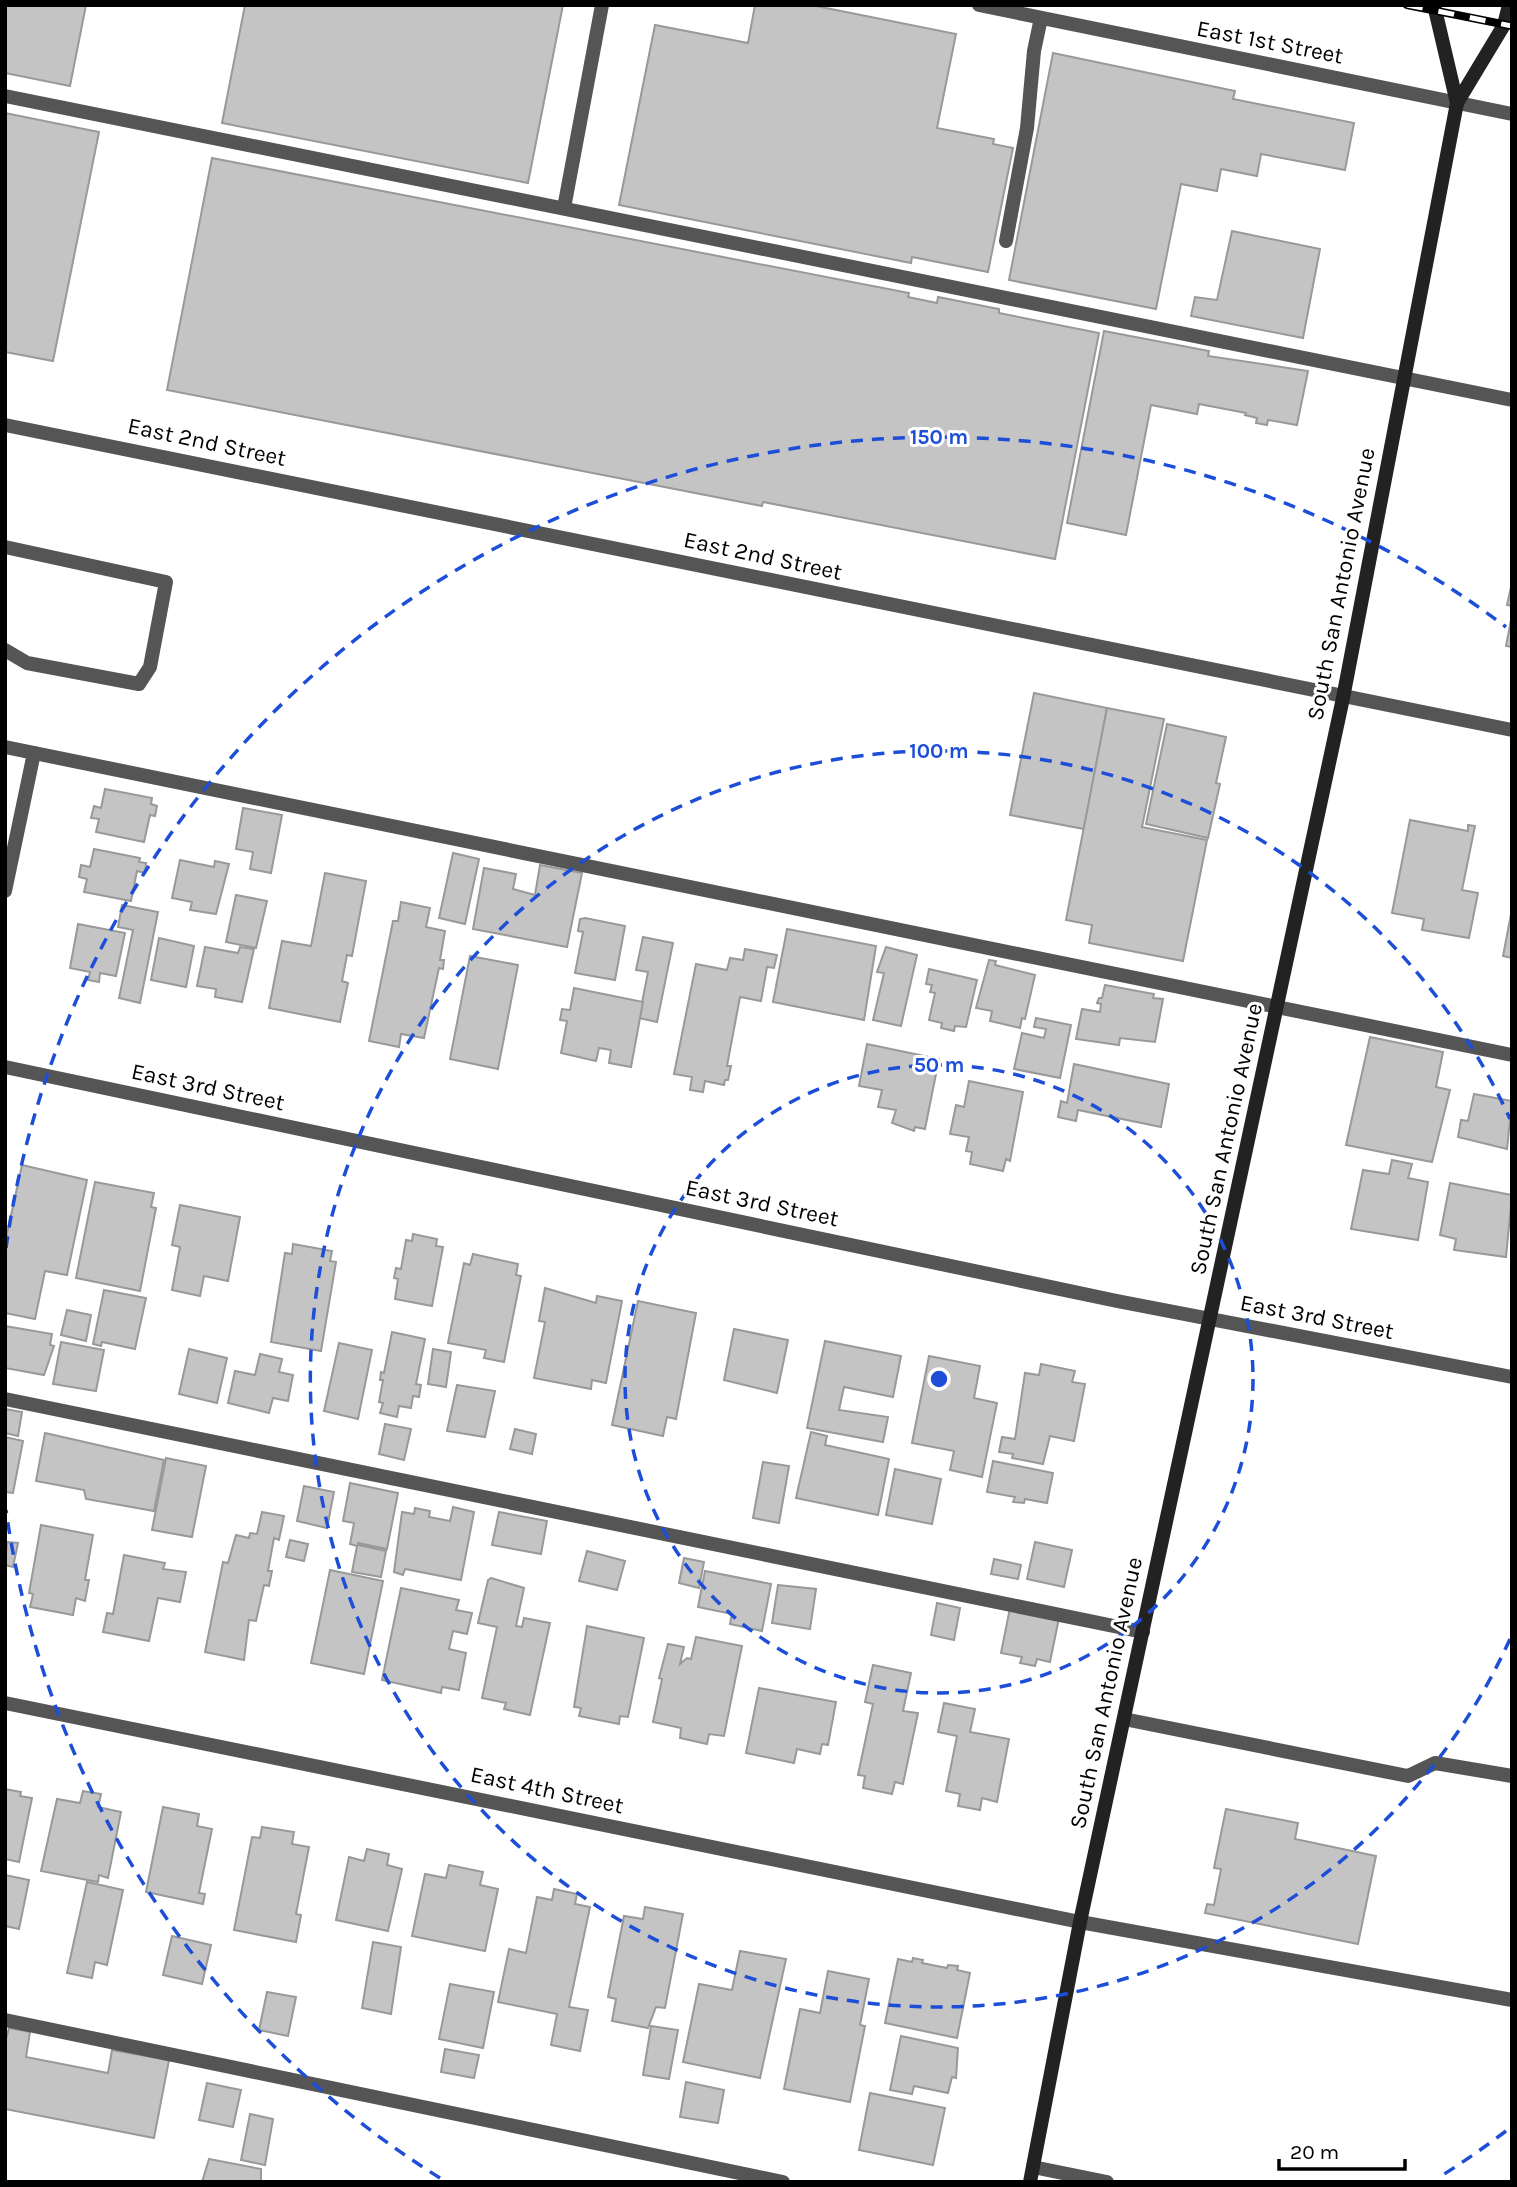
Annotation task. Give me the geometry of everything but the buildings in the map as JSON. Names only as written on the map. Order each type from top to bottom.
[{"type":"main road","points":[[1434,5],[1457,103]]},
{"type":"main road","points":[[1457,103],[1504,25],[1508,5]]},
{"type":"main road","name":"South San Antonio Avenue","points":[[1032,2174],[1080,1922],[1343,698],[1457,103]]},
{"type":"street","points":[[564,208],[602,5]]},
{"type":"street","name":"East 1st Street","points":[[979,5],[1512,114]]},
{"type":"street","points":[[1006,241],[1027,128],[1034,51],[1041,18]]},
{"type":"street","points":[[5,96],[1512,400]]},
{"type":"street","name":"East 2nd Street","points":[[5,425],[1343,698],[1512,730]]},
{"type":"street","points":[[5,547],[166,582],[150,667],[139,684],[27,663],[5,650]]},
{"type":"street","points":[[5,747],[1512,1055]]},
{"type":"street","points":[[5,891],[34,753]]},
{"type":"street","name":"East 3rd Street","points":[[5,1067],[1210,1320],[1512,1377]]},
{"type":"street","points":[[5,1399],[1143,1632]]},
{"type":"street","name":"East 4th Street","points":[[5,1703],[1080,1922],[1512,2000]]},
{"type":"street","points":[[1124,1719],[1408,1776],[1435,1763],[1512,1776]]},
{"type":"street","points":[[5,2020],[783,2182]]},
{"type":"street","points":[[1032,2174],[1107,2182]]},
{"type":"railway","points":[[1407,5],[1512,26]]}]
